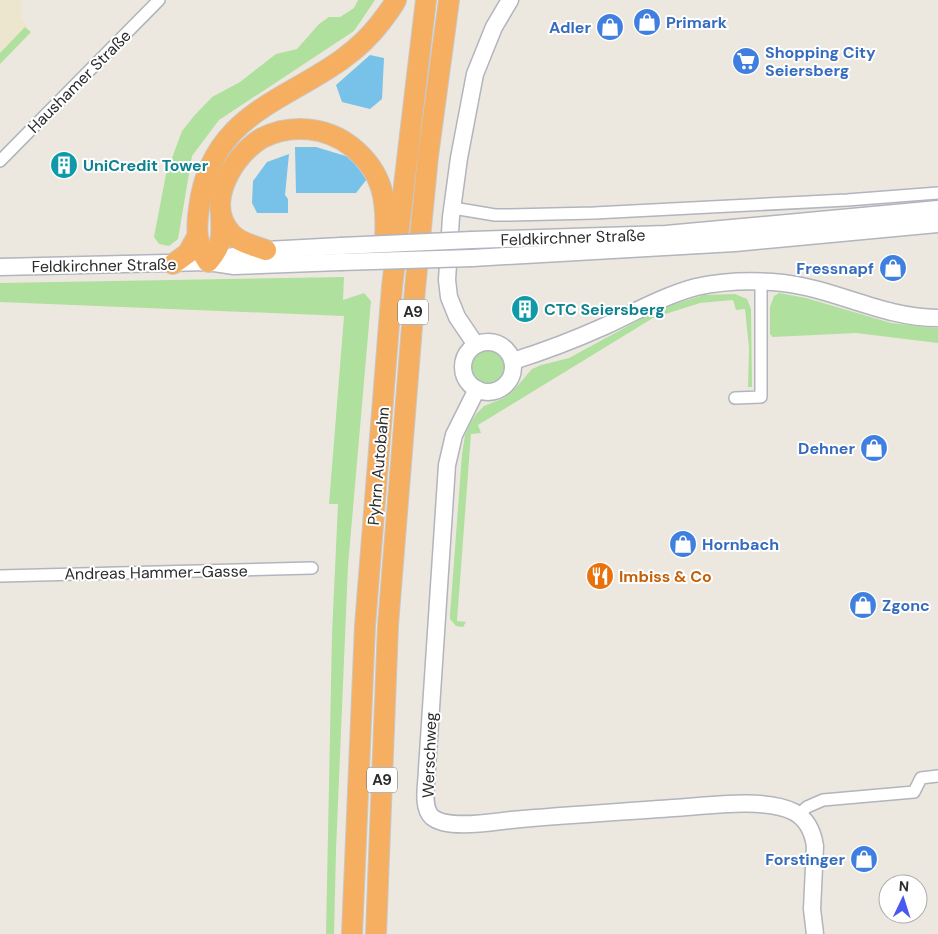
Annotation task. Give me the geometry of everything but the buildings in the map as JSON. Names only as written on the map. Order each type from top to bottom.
[{"type":"highway","points":[[392,287],[386,276],[384,265],[386,212],[381,185],[371,166],[342,140],[310,129],[291,129],[260,139],[238,160],[230,171],[220,197],[222,233],[220,247],[208,262],[200,252],[197,237],[198,211],[205,177],[213,158],[222,144],[238,126],[257,110],[347,56],[373,32],[396,0]]},
{"type":"highway","name":"Pyhrn Autobahn","points":[[352,934],[365,626],[392,287],[426,0]]},
{"type":"highway","name":"Pyhrn Autobahn","points":[[376,934],[388,626],[428,156],[449,0]]},
{"type":"highway","points":[[221,216],[232,235],[244,242],[266,250]]},
{"type":"highway","points":[[174,264],[188,253],[197,237]]},
{"type":"main road","points":[[476,345],[457,317],[449,297],[447,271],[452,208],[459,158],[475,74],[494,27],[510,0]]},
{"type":"main road","name":"Feldkirchner Straße","points":[[0,267],[208,262],[234,266],[472,240],[666,234],[938,209]]},
{"type":"main road","name":"Feldkirchner Straße","points":[[208,262],[226,256],[266,250],[472,258],[735,243],[938,224]]},
{"type":"main road","points":[[513,361],[546,352],[679,292],[717,284],[784,283],[808,288],[893,313],[914,317],[938,318]]},
{"type":"main road","points":[[485,342],[498,344],[509,352],[513,361],[512,375],[504,387],[491,392],[477,389],[467,381],[464,374],[463,366],[467,354],[476,345],[485,342]]},
{"type":"main road","name":"Werschweg","points":[[477,389],[454,435],[447,465],[427,769],[426,804],[431,816],[434,819],[450,823],[470,824],[577,814],[746,804],[778,807],[798,815]]},
{"type":"main road","points":[[798,815],[809,827],[815,846],[812,909],[815,934]]},
{"type":"street","name":"Haushamer Straße","points":[[0,161],[158,0]]},
{"type":"street","points":[[452,208],[503,215],[594,213],[848,200],[938,193]]},
{"type":"street","points":[[735,398],[761,397],[761,282]]},
{"type":"street","name":"Andreas Hammer-Gasse","points":[[0,576],[312,568]]},
{"type":"street","points":[[798,815],[807,807],[823,800],[914,792],[921,778],[938,776]]},
{"type":"shaded area","points":[[0,0],[22,0],[22,19],[28,25],[0,53]]},
{"type":"green space","points":[[358,0],[375,0],[354,31],[219,120],[192,156],[178,239],[169,246],[159,244],[154,237],[166,174],[182,131],[194,116],[212,97],[240,82],[276,54],[297,49],[319,24],[329,17],[340,17],[354,8]]},
{"type":"green space","points":[[25,27],[31,32],[0,64],[0,53]]},
{"type":"green space","points":[[344,277],[343,300],[364,293],[371,301],[348,566],[334,934],[326,934],[332,634],[338,504],[329,504],[344,316],[0,302],[0,283]]},
{"type":"green space","points":[[779,293],[806,298],[891,323],[938,328],[938,343],[856,333],[773,337],[770,334],[770,307],[774,296]]},
{"type":"green space","points":[[735,294],[747,299],[751,309],[752,387],[748,387],[749,348],[745,309],[736,310],[733,300],[700,303],[653,318],[478,425],[481,433],[471,434],[457,621],[466,622],[463,627],[456,626],[450,619],[450,615],[462,454],[465,435],[477,413],[484,406],[504,398],[512,392],[532,369],[569,358],[661,308],[704,295]]},
{"type":"green space","points":[[488,349],[501,354],[506,367],[501,380],[488,385],[475,380],[470,367],[475,354]]},
{"type":"water","points":[[370,55],[384,58],[382,99],[370,109],[342,102],[336,85]]},
{"type":"water","points":[[295,147],[316,147],[349,157],[367,179],[356,193],[296,193]]},
{"type":"water","points":[[289,154],[285,195],[288,199],[288,213],[257,213],[252,203],[253,181],[267,162]]},
{"type":"place","name":"Primark","points":[[647,22]]},
{"type":"place","name":"Adler","points":[[610,27]]},
{"type":"place","name":"Shopping City Seiersberg","points":[[746,61]]},
{"type":"place","name":"UniCredit Tower","points":[[64,165]]},
{"type":"place","name":"Fressnapf","points":[[893,268]]},
{"type":"place","name":"CTC Seiersberg","points":[[525,309]]},
{"type":"place","name":"Dehner","points":[[874,448]]},
{"type":"place","name":"Hornbach","points":[[683,544]]},
{"type":"place","name":"Imbiss & Co","points":[[600,576]]},
{"type":"place","name":"Zgonc","points":[[863,605]]},
{"type":"place","name":"Forstinger","points":[[864,859]]}]
